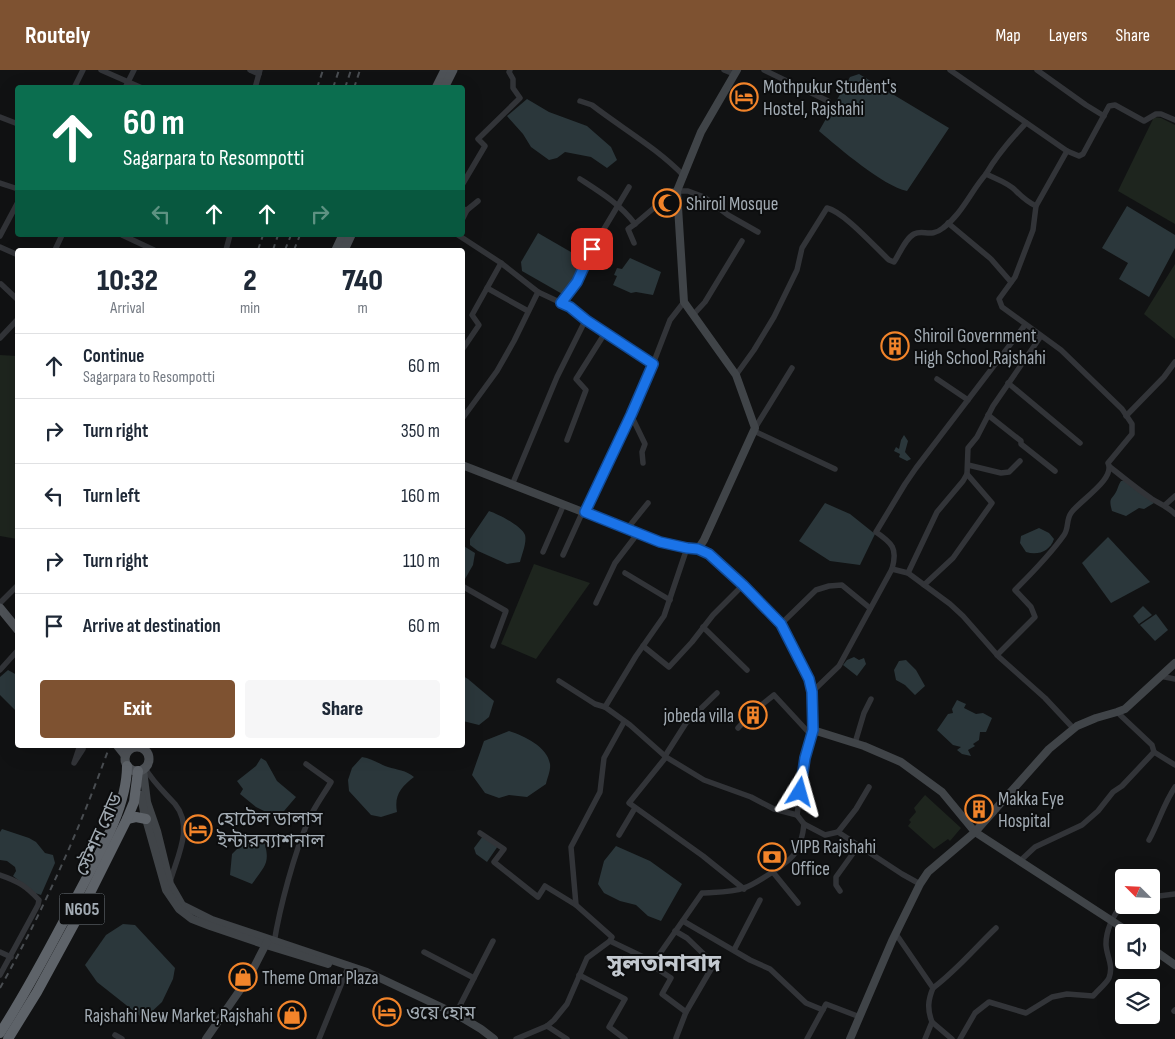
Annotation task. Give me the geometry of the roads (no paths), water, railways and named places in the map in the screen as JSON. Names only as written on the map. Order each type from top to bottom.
[{"type":"highway","name":"স্টেশন রোড","points":[[0,1033],[29,986],[102,847],[125,789],[129,751]]},
{"type":"highway","name":"স্টেশন রোড","points":[[8,1039],[37,992],[80,914],[127,819],[134,802],[141,770]]},
{"type":"highway","points":[[127,819],[136,816],[146,819]]},
{"type":"main road","points":[[438,85],[445,70]]},
{"type":"main road","points":[[446,85],[453,70]]},
{"type":"main road","points":[[698,549],[704,540],[755,429],[736,375],[684,302],[678,191],[701,132],[735,72]]},
{"type":"main road","points":[[465,466],[660,542],[698,549],[709,554],[781,624],[809,679],[812,692],[812,733],[855,743],[901,762],[942,792],[975,832],[1117,924]]},
{"type":"main road","points":[[0,608],[15,626]]},
{"type":"main road","points":[[850,1039],[896,934],[920,884],[928,872],[975,832],[1049,749],[1074,729],[1096,718],[1117,712],[1134,702],[1175,663]]},
{"type":"main road","name":"N605","points":[[141,770],[148,765],[149,757],[146,748]]},
{"type":"main road","points":[[129,751],[131,770],[141,770]]},
{"type":"main road","points":[[141,770],[142,803],[146,819],[168,887],[179,909],[192,919],[367,972],[455,1016],[479,1031],[487,1039]]},
{"type":"main road","points":[[141,770],[146,802],[157,831],[168,887]]},
{"type":"main road","points":[[270,943],[347,970],[367,975],[481,1028],[494,1039]]},
{"type":"main road","points":[[206,1039],[270,943]]},
{"type":"main road","points":[[1160,954],[1175,965]]},
{"type":"street","points":[[76,85],[83,70]]},
{"type":"street","points":[[101,70],[136,85]]},
{"type":"street","points":[[127,85],[134,70]]},
{"type":"street","points":[[250,70],[260,72],[256,85]]},
{"type":"street","points":[[465,180],[484,146],[478,139],[520,98],[513,88],[510,70]]},
{"type":"street","points":[[724,70],[735,72]]},
{"type":"street","points":[[764,70],[828,101]]},
{"type":"street","points":[[950,70],[1067,151],[1079,156],[1083,154],[1109,106],[1115,105],[1144,121],[1156,114],[1161,114],[1175,120]]},
{"type":"street","points":[[1037,70],[1104,116]]},
{"type":"street","points":[[580,101],[592,105],[650,146],[672,163],[684,176]]},
{"type":"street","points":[[0,117],[15,123]]},
{"type":"street","points":[[736,375],[774,317],[797,270],[802,248],[827,208],[832,209],[843,217],[889,260],[894,262],[913,234],[918,232],[932,234],[943,229],[963,209],[975,187],[1006,145],[1026,123]]},
{"type":"street","points":[[997,655],[1035,616],[1031,607],[1015,590],[1052,551],[1065,534],[1068,529],[1070,515],[1104,480],[1109,473],[1110,467],[1108,463],[1132,434],[1132,424],[1126,416],[1061,350],[1002,307],[999,299],[1015,277],[1033,230],[1036,206],[1067,151]]},
{"type":"street","points":[[986,174],[1003,182],[1017,191],[1018,195],[1036,206]]},
{"type":"street","points":[[580,179],[612,199],[635,224]]},
{"type":"street","points":[[0,183],[15,188]]},
{"type":"street","points":[[561,303],[577,282],[592,249],[629,187]]},
{"type":"street","points":[[634,244],[628,229],[654,207],[665,191],[688,191],[704,197],[728,215],[758,232]]},
{"type":"street","points":[[465,209],[478,201]]},
{"type":"street","points":[[0,236],[15,208]]},
{"type":"street","points":[[948,223],[990,258],[1011,282]]},
{"type":"street","points":[[126,237],[150,248]]},
{"type":"street","points":[[461,237],[501,263],[538,292],[570,307],[586,320],[653,364]]},
{"type":"street","points":[[693,315],[704,302],[742,241]]},
{"type":"street","points":[[0,247],[15,254]]},
{"type":"street","points":[[465,346],[479,325],[472,315],[501,263]]},
{"type":"street","points":[[1,284],[15,297]]},
{"type":"street","points":[[487,288],[528,311]]},
{"type":"street","points":[[465,416],[497,371],[538,292]]},
{"type":"street","points":[[563,555],[631,415],[670,320],[684,302]]},
{"type":"street","points":[[512,485],[558,377],[586,320]]},
{"type":"street","points":[[0,338],[15,322]]},
{"type":"street","points":[[812,692],[839,666],[892,569],[894,548],[892,544],[876,532],[904,484],[1025,325]]},
{"type":"street","points":[[567,440],[586,390],[576,379],[606,333]]},
{"type":"street","points":[[908,573],[937,512],[967,474],[968,448],[1008,383],[1041,336]]},
{"type":"street","points":[[1126,416],[1164,377],[1175,362]]},
{"type":"street","points":[[792,368],[755,429],[835,469]]},
{"type":"street","points":[[937,379],[968,400]]},
{"type":"street","points":[[1008,383],[1080,443]]},
{"type":"street","points":[[631,415],[644,444],[642,452],[643,463]]},
{"type":"street","points":[[988,415],[1021,441],[1021,444],[1055,472]]},
{"type":"street","points":[[968,465],[1001,473],[1009,472],[1020,461]]},
{"type":"street","points":[[1110,467],[1153,500],[1165,505],[1175,514]]},
{"type":"street","points":[[924,585],[953,558],[992,502],[967,474]]},
{"type":"street","points":[[1165,505],[1175,496]]},
{"type":"street","points":[[627,529],[648,503]]},
{"type":"street","points":[[543,552],[564,504]]},
{"type":"street","points":[[596,602],[615,563],[638,533]]},
{"type":"street","points":[[605,707],[642,646],[664,616],[687,548]]},
{"type":"street","points":[[892,569],[908,573],[950,604],[997,655],[1046,698],[1074,729]]},
{"type":"street","points":[[625,573],[670,600]]},
{"type":"street","points":[[642,646],[669,668],[703,627],[743,585]]},
{"type":"street","points":[[781,624],[816,590],[829,586],[842,585],[870,608]]},
{"type":"street","points":[[0,603],[15,588]]},
{"type":"street","points":[[465,588],[506,611],[493,646]]},
{"type":"street","points":[[703,627],[747,670]]},
{"type":"street","points":[[0,670],[15,653]]},
{"type":"street","points":[[1160,676],[1175,679]]},
{"type":"street","points":[[560,681],[595,704],[605,707],[666,756],[704,780],[751,797],[774,809],[796,815],[804,824],[825,835],[838,832],[856,809],[869,787]]},
{"type":"street","points":[[717,693],[686,723],[666,756],[628,804],[703,856],[744,888]]},
{"type":"street","points":[[738,728],[754,711],[774,695],[812,733],[805,758],[796,815]]},
{"type":"street","points":[[855,743],[864,713],[871,699]]},
{"type":"street","points":[[1117,712],[1152,746],[1154,752],[1175,765]]},
{"type":"street","points":[[576,904],[571,847],[600,792],[604,758],[624,722]]},
{"type":"street","points":[[1020,861],[1035,847],[1082,825],[1098,811],[1113,792],[1122,786],[1154,752]]},
{"type":"street","points":[[270,943],[294,862],[310,819],[331,782],[306,764]]},
{"type":"street","points":[[141,770],[176,805],[183,818],[183,840],[168,887]]},
{"type":"street","points":[[1149,840],[1157,826],[1165,803],[1175,787]]},
{"type":"street","points":[[619,835],[635,808]]},
{"type":"street","points":[[654,962],[702,893],[731,891],[744,888],[761,880],[794,856],[803,835],[804,824]]},
{"type":"street","points":[[838,832],[920,884]]},
{"type":"street","points":[[480,833],[504,849],[494,862],[538,897],[545,886],[576,904],[612,937],[610,941],[587,958],[567,1004],[547,1026],[516,1039]]},
{"type":"street","points":[[840,891],[836,885],[836,877],[858,845]]},
{"type":"street","points":[[772,871],[798,904]]},
{"type":"street","points":[[0,875],[15,880],[28,888],[39,900],[0,975]]},
{"type":"street","points":[[1160,896],[1175,894]]},
{"type":"street","points":[[734,950],[760,900]]},
{"type":"street","points":[[960,1039],[975,1013],[990,1002],[1026,1013],[1052,997],[1067,994],[1093,996],[1108,979],[1110,960],[1105,946],[1107,933],[1115,914]]},
{"type":"street","points":[[683,921],[750,960],[770,969],[806,1003],[823,1010]]},
{"type":"street","points":[[952,1039],[932,1022],[929,1014],[928,1001],[933,988],[950,975],[996,928]]},
{"type":"street","points":[[675,931],[687,938],[714,964],[686,1012],[676,1038]]},
{"type":"street","points":[[896,934],[933,988]]},
{"type":"street","points":[[455,1016],[493,941]]},
{"type":"street","points":[[610,941],[654,962],[656,968],[671,978],[662,994],[686,1012]]},
{"type":"street","points":[[0,952],[11,957]]},
{"type":"street","points":[[424,952],[474,978]]},
{"type":"street","points":[[319,1039],[347,970]]},
{"type":"street","points":[[579,975],[625,999],[609,1027],[625,1039]]},
{"type":"street","points":[[807,1039],[826,1004],[860,1017]]},
{"type":"street","points":[[925,1039],[932,1022]]},
{"type":"street","points":[[547,1026],[567,1039]]},
{"type":"street","points":[[115,1035],[122,1039]]},
{"type":"railway","points":[[318,85],[323,70]]},
{"type":"railway","points":[[334,85],[339,70]]},
{"type":"railway","points":[[346,85],[351,70]]},
{"type":"railway","points":[[355,85],[360,70]]},
{"type":"railway","points":[[259,248],[262,237]]},
{"type":"railway","points":[[274,248],[277,237]]},
{"type":"railway","points":[[286,248],[290,237]]},
{"type":"railway","points":[[295,248],[299,237]]},
{"type":"railway","points":[[0,988],[60,869],[109,748]]},
{"type":"place","name":"Mothpukur Student's Hostel, Rajshahi","points":[[744,97]]},
{"type":"place","name":"Shiroil Mosque","points":[[667,203]]},
{"type":"place","name":"Shiroil Government High School,Rajshahi","points":[[895,346]]},
{"type":"place","name":"jobeda villa","points":[[753,715]]},
{"type":"place","name":"Makka Eye Hospital","points":[[979,809]]},
{"type":"place","name":"হোটেল ডালাস ইন্টারন্যাশনাল","points":[[198,829]]},
{"type":"place","name":"VIPB Rajshahi Office","points":[[772,857]]},
{"type":"place","name":"Theme Omar Plaza","points":[[243,977]]},
{"type":"place","name":"ওয়ে হোম","points":[[387,1012]]},
{"type":"place","name":"Rajshahi New Market,Rajshahi","points":[[292,1015]]},
{"type":"district","name":"সুলতানাবাদ","points":[[664,963]]}]
